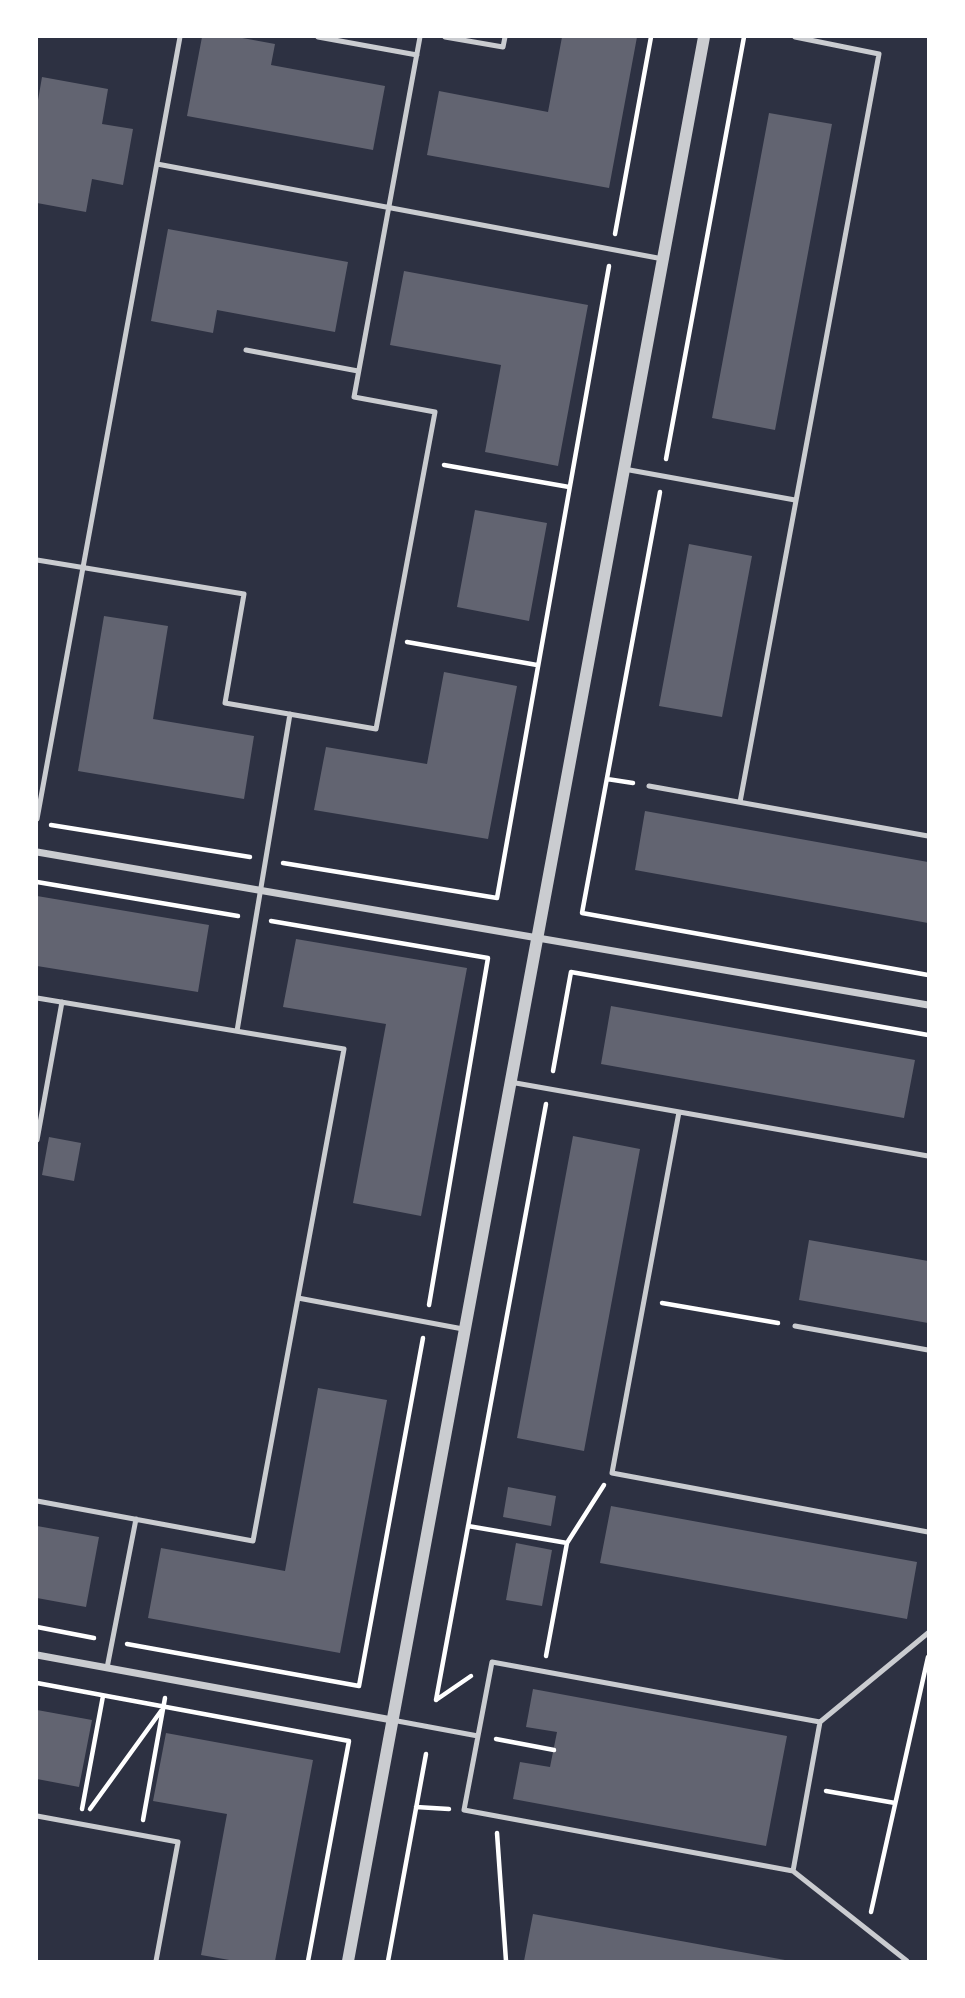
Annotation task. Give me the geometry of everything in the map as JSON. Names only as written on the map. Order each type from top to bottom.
[{"type":"street","points":[[348,1961],[704,37]]},
{"type":"street","points":[[37,852],[928,1005]]},
{"type":"street","points":[[37,1655],[392,1720]]},
{"type":"lane","points":[[37,819],[180,37]]},
{"type":"lane","points":[[318,37],[417,55]]},
{"type":"lane","points":[[37,560],[244,594],[225,703],[376,729],[435,412],[354,397],[420,37]]},
{"type":"lane","points":[[445,37],[503,47],[505,37]]},
{"type":"lane","points":[[740,802],[879,54],[795,37]]},
{"type":"lane","points":[[157,164],[612,252],[663,259]]},
{"type":"lane","points":[[246,350],[358,371]]},
{"type":"lane","points":[[624,469],[796,500]]},
{"type":"lane","points":[[237,1031],[290,714]]},
{"type":"lane","points":[[649,786],[928,836]]},
{"type":"lane","points":[[37,998],[344,1049],[253,1541],[37,1501]]},
{"type":"lane","points":[[37,1140],[62,1002]]},
{"type":"lane","points":[[510,1082],[928,1156]]},
{"type":"lane","points":[[679,1112],[612,1473],[928,1532]]},
{"type":"lane","points":[[298,1298],[465,1329]]},
{"type":"lane","points":[[795,1326],[928,1350]]},
{"type":"lane","points":[[107,1668],[136,1519]]},
{"type":"lane","points":[[793,1871],[820,1722],[928,1633]]},
{"type":"lane","points":[[820,1722],[492,1662],[464,1810],[793,1871],[907,1961]]},
{"type":"lane","points":[[392,1720],[478,1736]]},
{"type":"lane","points":[[37,1816],[178,1842],[156,1961]]},
{"type":"path","points":[[497,898],[651,37]]},
{"type":"path","points":[[426,462],[569,487]]},
{"type":"path","points":[[393,640],[537,665]]},
{"type":"path","points":[[607,779],[649,786]]},
{"type":"path","points":[[582,913],[928,975]]},
{"type":"path","points":[[492,1662],[436,1700],[571,972],[928,1035]]},
{"type":"path","points":[[644,1299],[795,1326]]},
{"type":"path","points":[[543,1671],[567,1543],[612,1473]]},
{"type":"path","points":[[468,1526],[567,1543]]},
{"type":"path","points":[[37,1627],[359,1686]]},
{"type":"path","points":[[867,1929],[928,1657]]},
{"type":"path","points":[[37,1684],[349,1741],[308,1961]]},
{"type":"path","points":[[80,1824],[103,1696]]},
{"type":"path","points":[[80,1824],[163,1708]]},
{"type":"path","points":[[140,1835],[163,1708]]},
{"type":"path","points":[[478,1736],[554,1750]]},
{"type":"path","points":[[388,1961],[426,1754]]},
{"type":"path","points":[[808,1788],[895,1803]]},
{"type":"path","points":[[416,1807],[464,1810]]},
{"type":"path","points":[[495,1816],[506,1961]]},
{"type":"building","points":[[202,37],[237,37],[275,44],[271,65],[385,86],[373,150],[187,116]]},
{"type":"building","points":[[562,37],[637,37],[609,188],[427,155],[439,91],[548,112]]},
{"type":"building","points":[[42,77],[108,89],[102,124],[133,129],[123,185],[92,179],[86,212],[37,203],[37,106]]},
{"type":"building","points":[[769,113],[832,124],[775,430],[712,418]]},
{"type":"building","points":[[168,229],[348,262],[335,332],[217,310],[213,333],[151,321]]},
{"type":"building","points":[[404,271],[588,305],[558,466],[485,452],[501,365],[390,345]]},
{"type":"building","points":[[475,510],[547,523],[529,621],[457,607]]},
{"type":"building","points":[[689,544],[752,556],[722,717],[659,706]]},
{"type":"building","points":[[104,616],[168,626],[153,719],[254,736],[244,799],[78,771]]},
{"type":"building","points":[[444,672],[517,686],[488,839],[314,810],[326,747],[427,764]]},
{"type":"building","points":[[645,811],[928,862],[928,923],[635,870]]},
{"type":"building","points":[[37,896],[209,925],[198,992],[37,966]]},
{"type":"building","points":[[296,939],[467,968],[421,1216],[353,1203],[386,1024],[283,1007]]},
{"type":"building","points":[[611,1006],[915,1060],[904,1118],[601,1064]]},
{"type":"building","points":[[573,1136],[640,1149],[584,1451],[517,1438]]},
{"type":"building","points":[[49,1137],[81,1143],[74,1181],[42,1175]]},
{"type":"building","points":[[809,1240],[928,1261],[928,1323],[799,1300]]},
{"type":"building","points":[[318,1388],[387,1400],[340,1653],[148,1618],[161,1548],[285,1571]]},
{"type":"building","points":[[508,1487],[556,1496],[551,1526],[503,1517]]},
{"type":"building","points":[[611,1506],[917,1562],[907,1619],[600,1563]]},
{"type":"building","points":[[37,1526],[99,1537],[86,1607],[37,1598]]},
{"type":"building","points":[[516,1543],[552,1550],[542,1606],[506,1600]]},
{"type":"building","points":[[533,1689],[787,1736],[766,1846],[513,1799],[520,1762],[550,1767],[557,1732],[526,1727]]},
{"type":"building","points":[[37,1710],[92,1720],[79,1787],[37,1779]]},
{"type":"building","points":[[166,1733],[313,1760],[275,1961],[235,1961],[201,1955],[227,1814],[153,1801]]},
{"type":"building","points":[[533,1914],[785,1960],[785,1961],[524,1961]]}]
